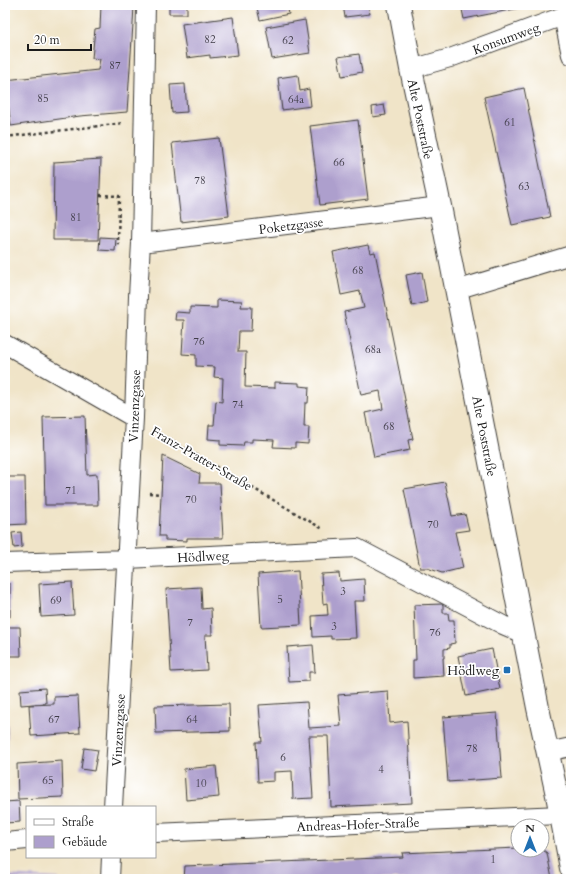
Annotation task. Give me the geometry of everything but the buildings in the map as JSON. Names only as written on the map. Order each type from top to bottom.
[{"type":"main road","name":"Alte Poststraße","points":[[398,5],[440,206],[571,868]]},
{"type":"street","name":"Vinzenzgasse","points":[[113,806],[134,418],[141,243],[146,5]]},
{"type":"street","name":"Konsumweg","points":[[411,69],[450,58],[563,16],[571,55]]},
{"type":"street","name":"Poketzgasse","points":[[141,243],[440,206]]},
{"type":"street","points":[[456,290],[571,255]]},
{"type":"street","points":[[5,344],[134,418]]},
{"type":"street","name":"Hödlweg","points":[[5,563],[357,548],[503,625],[524,634]]},
{"type":"street","points":[[547,752],[571,747]]},
{"type":"street","name":"Andreas-Hofer-Straße","points":[[156,833],[561,816]]},
{"type":"street","points":[[5,842],[26,840]]},
{"type":"street","points":[[110,879],[111,858]]},
{"type":"path","points":[[5,138],[128,122],[144,123]]},
{"type":"path","points":[[100,195],[119,196],[118,244],[141,243]]},
{"type":"path","name":"Franz-Pratter-Straße","points":[[134,418],[323,529]]},
{"type":"place","name":"Hödlweg","points":[[507,670]]}]
